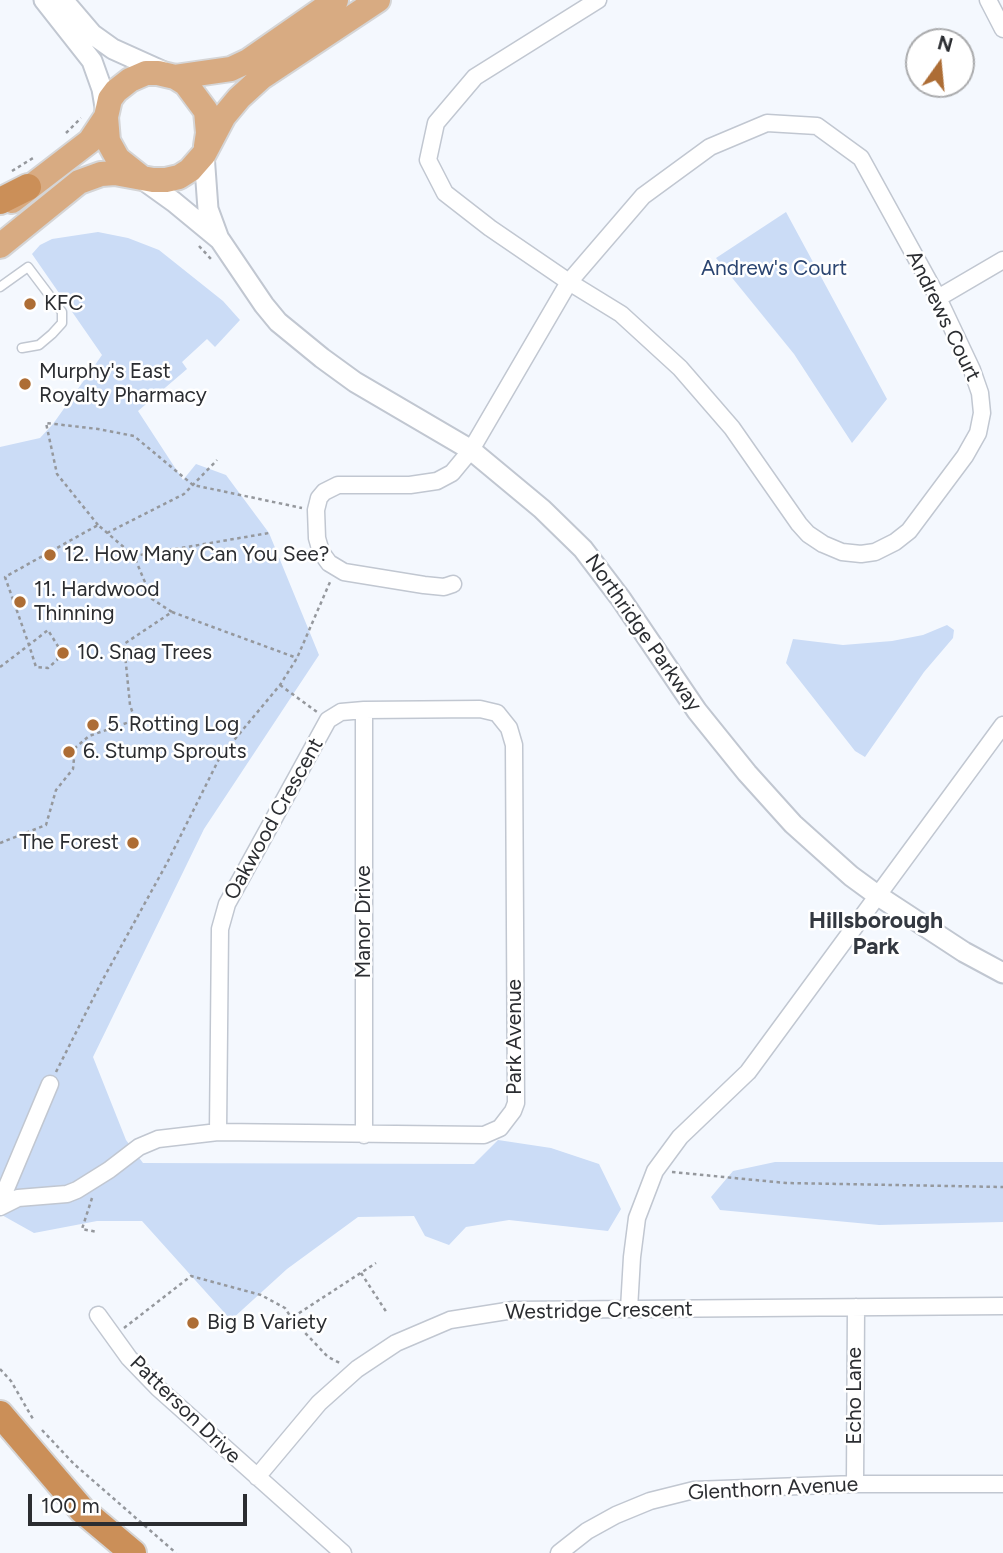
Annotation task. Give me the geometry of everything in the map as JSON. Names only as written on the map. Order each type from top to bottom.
[{"type":"highway","points":[[0,201],[19,180]]},
{"type":"highway","points":[[0,1414],[82,1510]]},
{"type":"highway","points":[[0,1444],[133,1553]]},
{"type":"main road","points":[[0,209],[19,180],[90,141],[95,116],[123,83],[146,73],[174,77],[231,69],[248,61],[335,0]]},
{"type":"main road","points":[[0,246],[79,183],[101,174],[115,173],[166,180],[179,177],[190,170],[204,154],[224,116],[239,98],[262,78],[378,0]]},
{"type":"main road","points":[[174,77],[194,93],[206,111],[208,133],[204,154]]},
{"type":"main road","points":[[95,116],[118,159],[142,178]]},
{"type":"street","points":[[44,0],[92,61],[102,89],[95,116]]},
{"type":"street","points":[[63,0],[92,34],[113,49],[174,77]]},
{"type":"street","points":[[569,282],[490,228],[445,193],[428,160],[436,123],[475,77],[598,0]]},
{"type":"street","points":[[988,0],[1003,29]]},
{"type":"street","name":"Andrews Court","points":[[316,510],[319,498],[324,492],[338,485],[410,485],[437,481],[452,473],[471,450],[569,282],[643,196],[710,147],[767,123],[817,126],[861,158],[938,298],[972,370],[980,393],[982,413],[978,433],[965,456],[909,531],[876,552],[842,552],[822,544],[808,534],[752,455],[696,384],[621,314],[569,282]]},
{"type":"street","name":"Northridge Parkway","points":[[204,154],[208,209],[219,240]]},
{"type":"street","name":"Northridge Parkway","points":[[142,178],[219,240],[278,322],[355,382],[471,450],[541,509],[583,549],[621,599],[697,711],[793,824],[851,876],[877,895],[964,952],[1003,973]]},
{"type":"street","points":[[938,298],[1003,260]]},
{"type":"street","points":[[316,510],[317,538],[321,552],[336,568],[344,572],[424,585],[444,587],[453,584]]},
{"type":"street","name":"Oakwood Crescent","points":[[218,1132],[220,929],[227,904],[328,720],[341,712],[364,709],[480,709],[497,713]]},
{"type":"street","name":"Manor Drive","points":[[364,709],[364,1135]]},
{"type":"street","name":"Park Avenue","points":[[0,1205],[18,1198],[67,1194],[109,1170],[139,1147],[158,1139],[218,1132],[484,1135],[500,1128],[516,1103],[514,745],[509,728],[497,713]]},
{"type":"street","points":[[629,1309],[637,1217],[655,1171],[680,1137],[748,1072],[1003,725]]},
{"type":"street","points":[[0,1205],[50,1084]]},
{"type":"street","name":"Westridge Crescent","points":[[257,1477],[319,1403],[340,1383],[379,1353],[450,1320],[513,1311],[1003,1306]]},
{"type":"street","name":"Echo Lane","points":[[855,1485],[856,1307]]},
{"type":"street","name":"Patterson Drive","points":[[99,1315],[129,1358],[158,1388],[343,1553]]},
{"type":"street","name":"Glenthorn Avenue","points":[[559,1553],[587,1531],[616,1516],[650,1501],[694,1490],[1003,1484]]},
{"type":"lane","points":[[0,287],[28,267],[62,312],[62,323],[52,334],[39,345],[22,348]]},
{"type":"path","points":[[59,141],[95,116]]},
{"type":"path","points":[[19,180],[43,153]]},
{"type":"path","points":[[193,240],[212,259]]},
{"type":"path","points":[[297,658],[172,612],[152,599],[134,556],[98,526],[57,474],[46,423],[134,436],[193,485],[316,510]]},
{"type":"path","points":[[107,533],[184,494],[218,460]]},
{"type":"path","points":[[0,580],[98,526]]},
{"type":"path","points":[[134,556],[270,533]]},
{"type":"path","points":[[50,1084],[220,757],[281,685],[297,658],[336,568]]},
{"type":"path","points":[[0,667],[29,645],[48,630],[59,648],[57,660],[48,668],[36,667],[29,645],[5,577]]},
{"type":"path","points":[[0,843],[46,825],[56,790],[73,769],[75,748],[89,736],[135,720],[130,705],[124,644],[172,612]]},
{"type":"path","points":[[281,685],[328,720]]},
{"type":"path","points":[[655,1171],[786,1183],[1003,1187]]},
{"type":"path","points":[[94,1192],[82,1229],[97,1232]]},
{"type":"path","points":[[293,1317],[376,1263]]},
{"type":"path","points":[[361,1273],[387,1313]]},
{"type":"path","points":[[124,1328],[191,1276],[261,1295],[285,1308],[328,1357],[340,1363]]},
{"type":"path","points":[[0,1369],[11,1381],[28,1412],[74,1464],[176,1553]]},
{"type":"green space","name":"Andrew's Court","points":[[786,212],[887,399],[852,443],[794,354],[716,258]]},
{"type":"green space","points":[[98,232],[128,238],[159,250],[223,301],[240,320],[215,347],[207,339],[182,362],[187,369],[138,411],[183,480],[196,464],[226,475],[269,533],[319,655],[204,829],[93,1057],[126,1140],[143,1163],[474,1164],[498,1140],[551,1148],[599,1164],[621,1209],[608,1231],[509,1220],[466,1227],[449,1245],[425,1236],[414,1216],[358,1217],[287,1269],[231,1320],[142,1221],[97,1221],[34,1233],[0,1214],[0,447],[40,438],[102,355],[32,254],[40,245],[52,239]]},
{"type":"green space","points":[[947,625],[954,630],[953,638],[924,672],[865,757],[855,751],[786,663],[793,639],[843,645],[892,641],[923,635]]},
{"type":"green space","points":[[775,1162],[1003,1162],[1003,1222],[879,1225],[720,1210],[711,1197],[733,1171]]},
{"type":"place","name":"KFC","points":[[30,304]]},
{"type":"place","name":"Murphy's East Royalty Pharmacy","points":[[25,384]]},
{"type":"place","name":"12. How Many Can You See?","points":[[50,555]]},
{"type":"place","name":"11. Hardwood Thinning","points":[[20,602]]},
{"type":"place","name":"10. Snag Trees","points":[[63,653]]},
{"type":"place","name":"5. Rotting Log","points":[[93,725]]},
{"type":"place","name":"6. Stump Sprouts","points":[[69,752]]},
{"type":"place","name":"The Forest","points":[[133,843]]},
{"type":"place","name":"Big B Variety","points":[[193,1323]]},
{"type":"district","name":"Hillsborough Park","points":[[876,934]]}]
